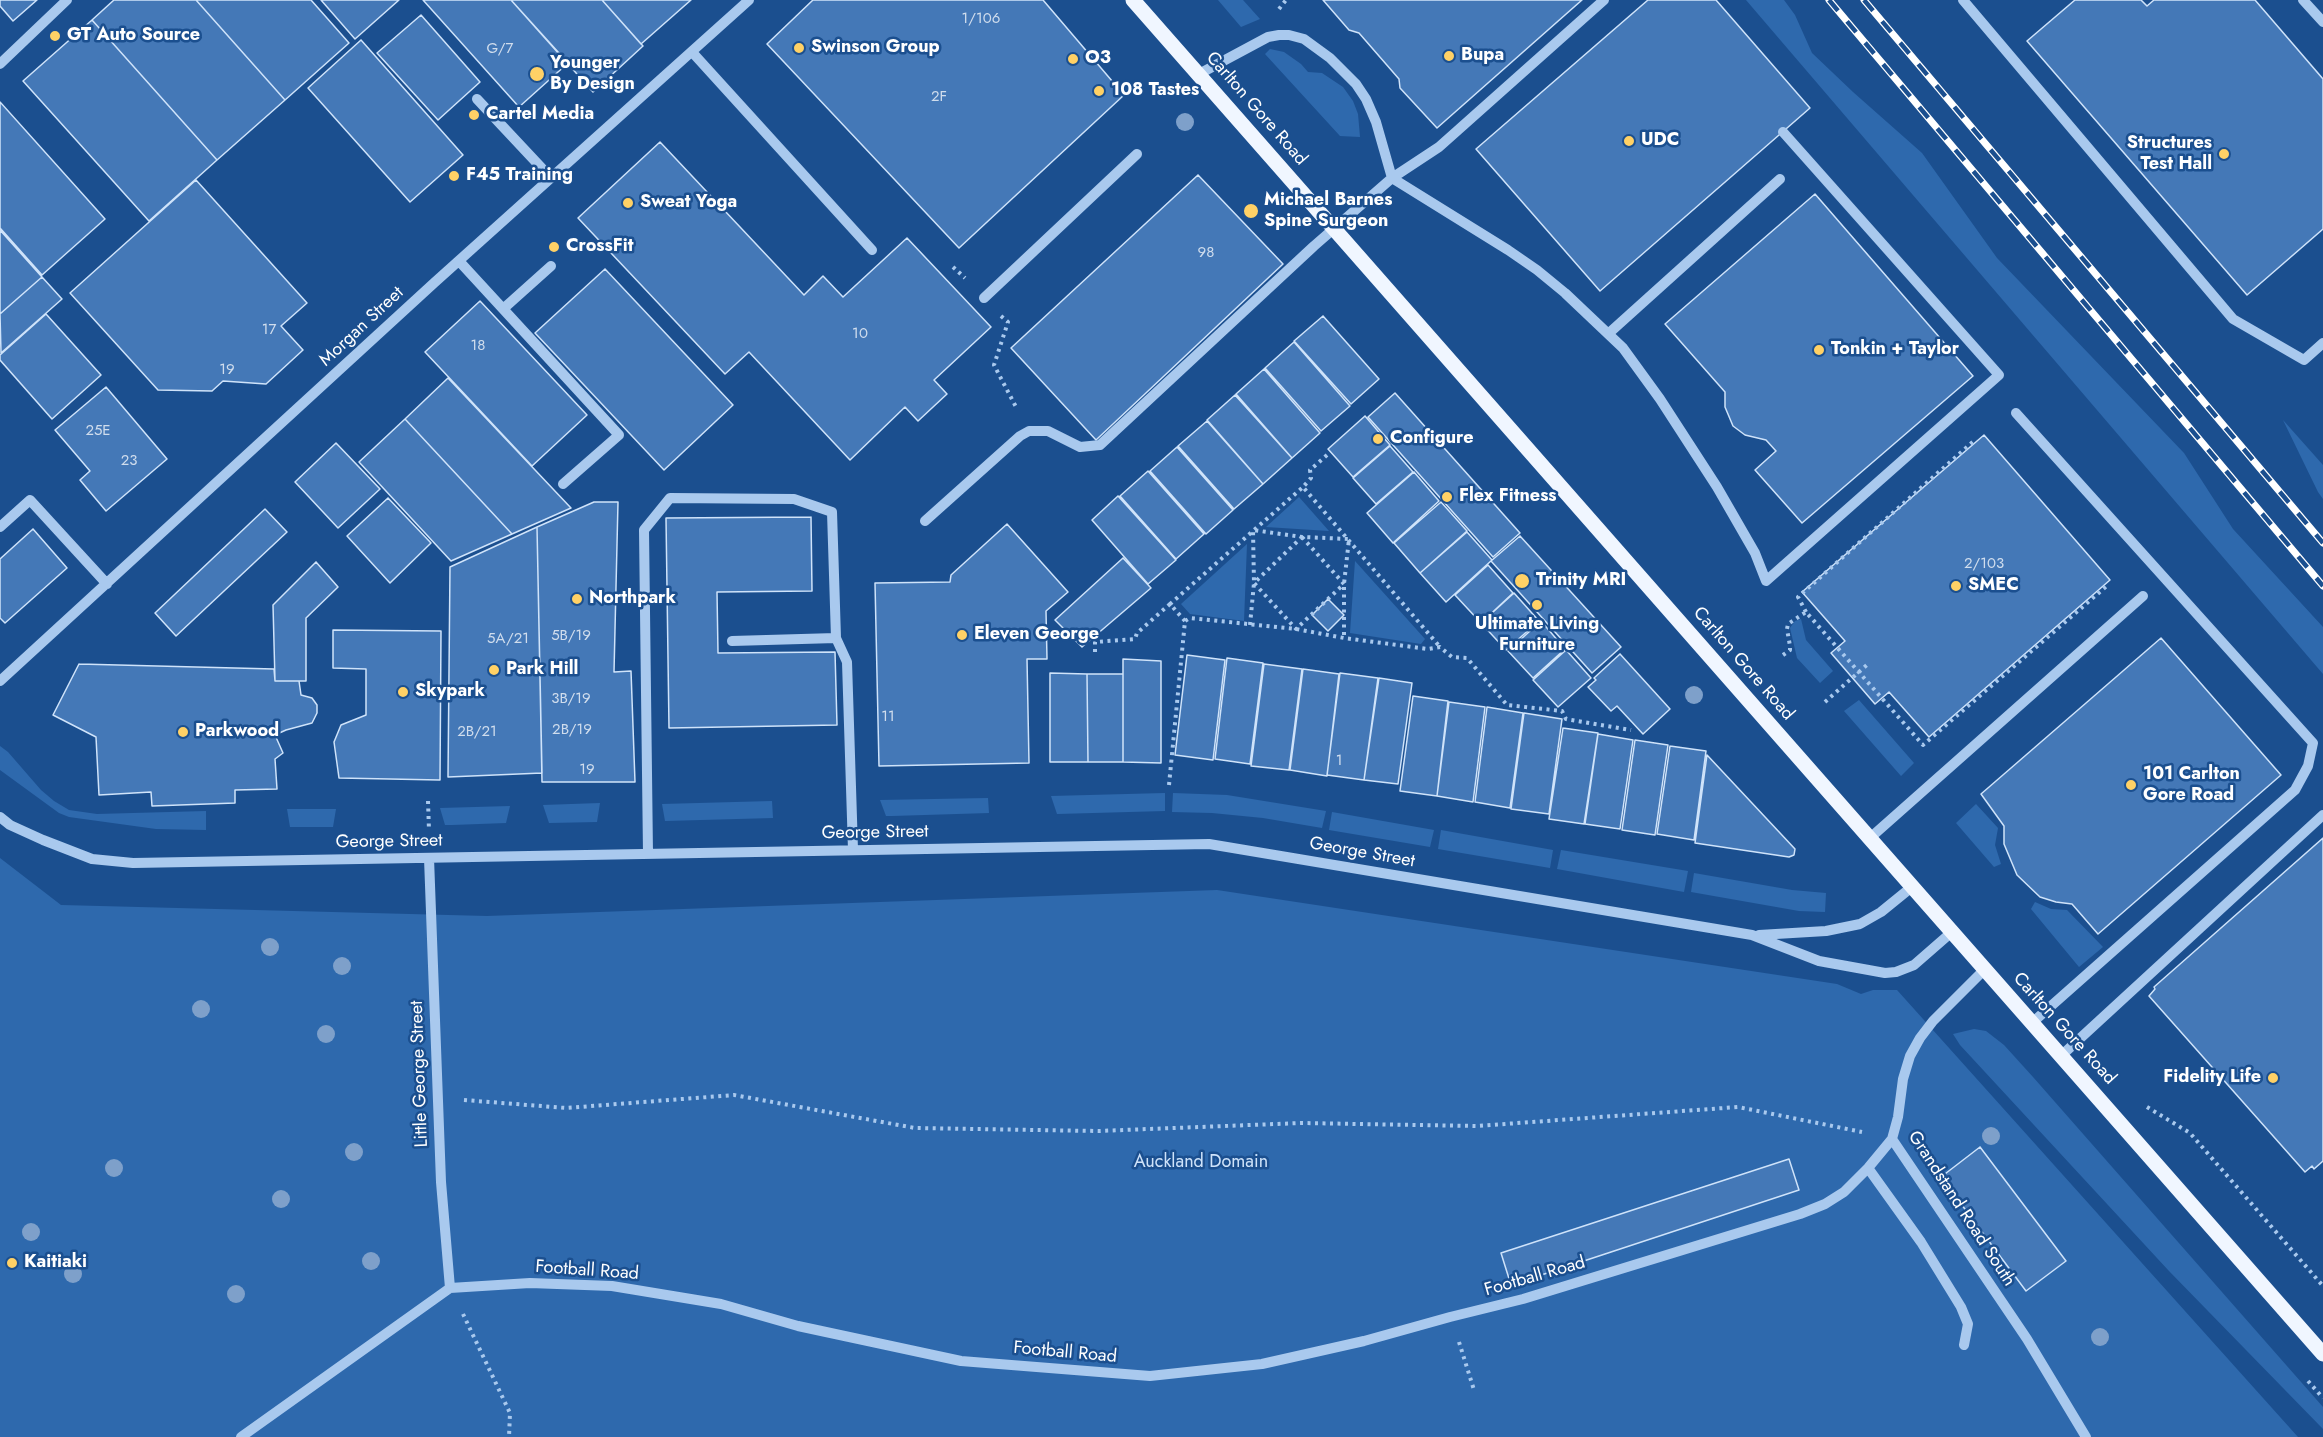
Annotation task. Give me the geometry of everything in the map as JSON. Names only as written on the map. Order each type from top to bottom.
[{"type":"main road","name":"Carlton Gore Road","points":[[1133,0],[2323,1354]]},
{"type":"street","points":[[0,64],[67,0]]},
{"type":"street","name":"Morgan Street","points":[[0,681],[459,261],[749,0]]},
{"type":"street","points":[[925,521],[1020,436],[1029,431],[1048,431],[1080,447],[1100,445],[1335,228],[1392,178],[1439,147],[1604,0]]},
{"type":"street","points":[[1963,0],[2233,320],[2304,360],[2323,343]]},
{"type":"street","points":[[2303,0],[2323,22]]},
{"type":"street","points":[[1199,74],[1268,37],[1289,35],[1304,39],[1343,69],[1366,99],[1376,122],[1392,178],[1537,270],[1623,348],[1693,449],[1744,532],[1766,581],[1999,375],[1783,132]]},
{"type":"street","points":[[692,52],[872,250]]},
{"type":"street","points":[[477,99],[551,178]]},
{"type":"street","points":[[984,298],[1137,154]]},
{"type":"street","points":[[1608,334],[1780,179]]},
{"type":"street","points":[[459,261],[619,435],[564,484]]},
{"type":"street","points":[[503,309],[551,266]]},
{"type":"street","points":[[2016,413],[2313,743],[2308,766],[2295,790],[2033,1022]]},
{"type":"street","points":[[648,854],[644,530],[670,498],[794,499],[832,512],[836,638],[848,662],[853,850]]},
{"type":"street","points":[[0,526],[30,500],[107,584]]},
{"type":"street","points":[[1870,838],[2143,597]]},
{"type":"street","points":[[732,641],[836,638]]},
{"type":"street","points":[[2062,1055],[2323,815]]},
{"type":"street","name":"George Street","points":[[0,817],[10,825],[92,859],[133,863],[1209,844],[1752,935],[1819,961],[1886,973],[1914,965],[1953,931]]},
{"type":"street","name":"Little George Street","points":[[429,858],[441,1182],[450,1288]]},
{"type":"street","name":"George Street","points":[[1752,935],[1827,931],[1860,924],[1881,912],[1913,886]]},
{"type":"street","name":"Grandstand Road South","points":[[1985,969],[1933,1021],[1910,1056],[1903,1079],[1898,1117],[1892,1138],[2027,1339],[2086,1437]]},
{"type":"street","name":"Football Road","points":[[450,1288],[530,1283],[612,1286],[721,1304],[798,1326],[961,1360],[1150,1376],[1262,1364],[1364,1341],[1523,1299],[1826,1204],[1844,1192],[1868,1168],[1892,1138]]},
{"type":"street","points":[[1868,1168],[1921,1242],[1962,1307],[1968,1324],[1964,1345]]},
{"type":"street","points":[[241,1437],[450,1288]]},
{"type":"path","points":[[953,267],[1008,322],[994,365],[1029,431]]},
{"type":"path","points":[[1976,439],[1798,597],[1806,612],[1923,745],[2109,584]]},
{"type":"path","points":[[1095,652],[1095,642],[1135,639],[1137,633],[1303,487],[1311,478],[1310,470],[1327,455]]},
{"type":"path","points":[[1303,487],[1440,647],[1452,657],[1467,658],[1507,705],[1562,711],[1566,719],[1631,730]]},
{"type":"path","points":[[1253,530],[1302,537],[1349,539]]},
{"type":"path","points":[[1250,626],[1254,583],[1253,530]]},
{"type":"path","points":[[1254,583],[1302,537]]},
{"type":"path","points":[[1302,537],[1344,584]]},
{"type":"path","points":[[1344,638],[1344,584],[1349,539]]},
{"type":"path","points":[[1254,583],[1296,629]]},
{"type":"path","points":[[1296,629],[1344,584]]},
{"type":"path","points":[[1169,785],[1185,621],[1170,604]]},
{"type":"path","points":[[1784,655],[1791,646],[1788,624],[1806,612]]},
{"type":"path","points":[[1185,621],[1190,618],[1296,629],[1428,649],[1440,647]]},
{"type":"path","points":[[1825,702],[1869,663]]},
{"type":"path","points":[[438,1098],[566,1108],[734,1095],[915,1128],[1098,1131],[1301,1123],[1477,1126],[1738,1107],[1892,1138]]},
{"type":"path","points":[[2141,1103],[2190,1133],[2323,1286]]},
{"type":"path","points":[[450,1288],[510,1413],[509,1437]]},
{"type":"path","points":[[1463,1353],[1474,1390]]},
{"type":"green space","points":[[1218,0],[1243,0],[1260,19],[1241,27]]},
{"type":"green space","points":[[1746,0],[1784,0],[1795,15],[1812,53],[1922,153],[1997,258],[2184,453],[2233,529],[2323,627],[2323,674]]},
{"type":"green space","points":[[1270,49],[1284,52],[1308,72],[1322,73],[1343,87],[1353,101],[1358,114],[1360,137],[1340,136],[1265,54]]},
{"type":"green space","points":[[2283,420],[2323,465],[2323,499],[2318,492]]},
{"type":"green space","points":[[1299,497],[1329,531],[1266,527]]},
{"type":"green space","points":[[1247,544],[1244,621],[1190,614],[1181,604]]},
{"type":"green space","points":[[1355,561],[1425,639],[1421,644],[1350,633]]},
{"type":"green space","points":[[1801,619],[1806,640],[1833,671],[1820,683],[1797,658],[1790,628],[1795,621]]},
{"type":"green space","points":[[1859,700],[1914,763],[1901,776],[1844,711]]},
{"type":"green space","points":[[0,746],[41,790],[69,810],[97,814],[206,811],[206,830],[156,829],[69,817],[59,813],[0,770]]},
{"type":"green space","points":[[1165,793],[1165,811],[1057,814],[1051,796]]},
{"type":"green space","points":[[1173,793],[1227,795],[1326,811],[1322,828],[1263,818],[1172,812]]},
{"type":"green space","points":[[988,798],[989,813],[892,816],[886,816],[880,800]]},
{"type":"green space","points":[[772,801],[773,818],[665,821],[662,804]]},
{"type":"green space","points":[[600,803],[597,822],[549,823],[543,805]]},
{"type":"green space","points":[[1976,804],[1998,828],[1995,845],[2001,864],[1994,867],[1956,823]]},
{"type":"green space","points":[[510,806],[506,823],[452,825],[445,825],[440,808]]},
{"type":"green space","points":[[287,809],[336,809],[333,827],[290,827]]},
{"type":"green space","points":[[1332,812],[1434,830],[1430,847],[1329,830]]},
{"type":"green space","points":[[1441,830],[1553,850],[1550,868],[1438,849]]},
{"type":"green space","points":[[1561,850],[1688,871],[1684,892],[1557,869]]},
{"type":"green space","name":"Auckland Domain","points":[[0,858],[61,905],[487,916],[1217,890],[1837,984],[1861,994],[1873,990],[1897,990],[2298,1437],[0,1437]]},
{"type":"green space","points":[[1694,873],[1792,890],[1826,893],[1825,912],[1799,911],[1691,892]]},
{"type":"green space","points":[[2035,902],[2051,909],[2067,910],[2103,947],[2079,967],[2031,909]]},
{"type":"green space","points":[[1974,1029],[1986,1031],[2004,1045],[2323,1407],[2323,1429],[2169,1271],[1960,1045],[1953,1034]]},
{"type":"building","points":[[0,0],[37,0],[13,21],[0,6]]},
{"type":"building","points":[[114,0],[196,0],[285,100],[217,160],[92,20]]},
{"type":"building","points":[[196,0],[311,0],[349,43],[285,100]]},
{"type":"building","points":[[321,0],[399,0],[355,39]]},
{"type":"building","points":[[423,0],[511,0],[568,63],[519,107]]},
{"type":"building","points":[[511,0],[602,0],[643,46],[593,92]]},
{"type":"building","points":[[602,0],[691,0],[641,44]]},
{"type":"building","points":[[813,0],[1043,0],[1124,95],[959,248],[767,44]]},
{"type":"building","name":"Bupa","points":[[1323,0],[1582,0],[1437,128],[1400,88],[1399,79],[1359,33],[1349,30]]},
{"type":"building","name":"UDC","points":[[1648,0],[1716,0],[1810,108],[1600,291],[1476,149]]},
{"type":"building","name":"Structures Test Hall","points":[[2075,0],[2141,0],[2147,6],[2154,0],[2255,0],[2323,79],[2323,229],[2247,295],[2027,41]]},
{"type":"building","points":[[421,15],[480,82],[438,120],[377,53]]},
{"type":"building","points":[[92,20],[217,160],[149,221],[23,81]]},
{"type":"building","points":[[361,40],[463,155],[410,202],[308,88]]},
{"type":"building","points":[[0,102],[105,219],[42,275],[0,228]]},
{"type":"building","points":[[660,142],[804,295],[823,276],[843,297],[907,238],[991,327],[934,380],[947,394],[918,421],[905,407],[850,460],[749,352],[725,374],[578,218]]},
{"type":"building","points":[[1198,175],[1283,264],[1096,440],[1011,348]]},
{"type":"building","points":[[196,180],[307,303],[281,326],[303,350],[266,384],[223,381],[212,391],[158,390],[70,293]]},
{"type":"building","name":"Tonkin + Taylor","points":[[1815,194],[1973,376],[1802,523],[1755,470],[1776,451],[1766,440],[1745,435],[1733,426],[1725,407],[1725,392],[1665,324]]},
{"type":"building","points":[[0,230],[42,277],[0,314]]},
{"type":"building","points":[[605,269],[733,405],[664,470],[535,333]]},
{"type":"building","points":[[42,277],[62,299],[1,353],[0,314]]},
{"type":"building","points":[[480,301],[587,415],[532,466],[425,352]]},
{"type":"building","points":[[46,314],[101,375],[52,419],[0,360],[0,355]]},
{"type":"building","points":[[1323,316],[1379,379],[1351,404],[1294,341]]},
{"type":"building","points":[[1294,342],[1350,406],[1321,431],[1265,368]]},
{"type":"building","points":[[1264,369],[1320,433],[1292,458],[1236,394]]},
{"type":"building","points":[[448,378],[571,508],[512,534],[405,419]]},
{"type":"building","points":[[106,387],[167,459],[106,511],[80,480],[90,471],[55,430]]},
{"type":"building","points":[[1395,393],[1520,533],[1493,557],[1368,417]]},
{"type":"building","points":[[1235,395],[1292,458],[1263,484],[1207,420]]},
{"type":"building","points":[[1365,416],[1390,445],[1353,477],[1328,449]]},
{"type":"building","points":[[405,419],[512,534],[451,561],[359,462]]},
{"type":"building","points":[[1207,421],[1263,484],[1234,509],[1178,446]]},
{"type":"building","name":"SMEC","points":[[1984,435],[2110,580],[1929,737],[1889,692],[1875,704],[1831,653],[1845,641],[1802,592]]},
{"type":"building","points":[[336,443],[380,489],[338,528],[295,482]]},
{"type":"building","points":[[1390,446],[1413,472],[1376,504],[1353,478]]},
{"type":"building","points":[[1177,447],[1233,510],[1206,534],[1150,471]]},
{"type":"building","points":[[1148,471],[1204,534],[1176,559],[1120,496]]},
{"type":"building","points":[[1414,472],[1439,501],[1393,543],[1367,513]]},
{"type":"building","points":[[1118,496],[1176,560],[1148,584],[1092,520]]},
{"type":"building","points":[[388,498],[431,543],[390,583],[347,536]]},
{"type":"building","name":"Northpark","points":[[594,502],[618,502],[614,672],[631,671],[635,782],[542,782],[537,527]]},
{"type":"building","points":[[1441,502],[1467,531],[1420,573],[1394,543]]},
{"type":"building","points":[[265,509],[287,532],[176,636],[155,613]]},
{"type":"building","points":[[811,517],[812,591],[717,592],[718,653],[835,652],[837,725],[669,728],[666,518]]},
{"type":"building","name":"Eleven George","points":[[1007,524],[1068,592],[1046,611],[1047,659],[1027,659],[1029,763],[879,766],[875,583],[950,582],[951,575]]},
{"type":"building","name":"Park Hill","points":[[537,527],[542,773],[448,777],[450,567]]},
{"type":"building","points":[[33,529],[67,568],[5,623],[0,618],[0,559]]},
{"type":"building","points":[[1467,532],[1492,560],[1446,602],[1420,573]]},
{"type":"building","points":[[1520,536],[1621,647],[1592,673],[1491,561]]},
{"type":"building","points":[[1123,558],[1151,588],[1082,647],[1055,620]]},
{"type":"building","points":[[316,562],[338,587],[306,618],[306,681],[275,681],[273,605]]},
{"type":"building","points":[[1488,565],[1513,593],[1481,623],[1455,595]]},
{"type":"building","points":[[1514,593],[1539,621],[1506,650],[1481,623]]},
{"type":"building","points":[[1328,599],[1344,615],[1328,631],[1312,615]]},
{"type":"building","points":[[1541,621],[1565,649],[1533,678],[1508,651]]},
{"type":"building","name":"Skypark","points":[[333,630],[441,631],[440,780],[339,778],[334,742],[341,725],[366,715],[366,669],[333,668]]},
{"type":"building","name":"101 Carlton Gore Road","points":[[2161,638],[2281,775],[2098,934],[2072,904],[2040,897],[2017,875],[2004,844],[2004,826],[1981,794]]},
{"type":"building","points":[[1566,650],[1591,678],[1558,707],[1533,680]]},
{"type":"building","points":[[1620,654],[1670,709],[1643,734],[1617,706],[1611,711],[1588,687],[1596,680],[1594,678]]},
{"type":"building","points":[[1187,655],[1225,660],[1213,760],[1175,755]]},
{"type":"building","points":[[1227,658],[1263,663],[1250,764],[1215,759]]},
{"type":"building","points":[[1123,659],[1161,661],[1161,763],[1123,762]]},
{"type":"building","name":"Parkwood","points":[[79,664],[274,669],[275,681],[299,681],[301,695],[312,698],[317,705],[317,713],[312,723],[275,735],[283,753],[275,759],[277,789],[235,790],[235,803],[152,806],[151,792],[99,795],[96,737],[53,715]]},
{"type":"building","points":[[1264,664],[1302,669],[1289,770],[1251,766]]},
{"type":"building","points":[[1303,669],[1339,674],[1327,776],[1290,770]]},
{"type":"building","points":[[1050,673],[1087,674],[1088,762],[1050,762]]},
{"type":"building","points":[[1340,673],[1378,678],[1364,780],[1327,775]]},
{"type":"building","points":[[1087,674],[1123,674],[1123,762],[1088,762]]},
{"type":"building","points":[[1379,678],[1412,683],[1398,784],[1364,780]]},
{"type":"building","points":[[1413,696],[1448,701],[1437,796],[1400,791]]},
{"type":"building","points":[[1449,702],[1485,707],[1473,802],[1437,796]]},
{"type":"building","points":[[1487,707],[1523,713],[1510,808],[1475,802]]},
{"type":"building","points":[[1524,713],[1562,719],[1549,814],[1511,809]]},
{"type":"building","points":[[1563,728],[1598,733],[1584,824],[1549,819]]},
{"type":"building","points":[[1598,734],[1633,740],[1620,829],[1585,824]]},
{"type":"building","points":[[1635,740],[1668,745],[1655,835],[1622,830]]},
{"type":"building","points":[[1670,746],[1706,751],[1694,840],[1657,834]]},
{"type":"building","points":[[1707,755],[1795,849],[1794,855],[1789,857],[1695,843]]},
{"type":"building","name":"Fidelity Life","points":[[2323,838],[2323,1161],[2314,1169],[2312,1166],[2305,1172],[2149,996],[2155,989],[2154,987]]},
{"type":"building","points":[[1980,1147],[2066,1261],[2026,1291],[1941,1177]]},
{"type":"building","points":[[1789,1159],[1799,1190],[1511,1285],[1501,1253]]},
{"type":"railway","points":[[1829,0],[2323,586]]},
{"type":"railway","points":[[1864,0],[2323,543]]},
{"type":"place","name":"GT Auto Source","points":[[55,36]]},
{"type":"place","name":"Swinson Group","points":[[799,48]]},
{"type":"place","name":"Bupa","points":[[1449,56]]},
{"type":"place","name":"O3","points":[[1073,59]]},
{"type":"place","name":"Younger By Design","points":[[537,74]]},
{"type":"place","name":"108 Tastes","points":[[1099,91]]},
{"type":"place","name":"Cartel Media","points":[[474,115]]},
{"type":"place","name":"UDC","points":[[1629,141]]},
{"type":"place","name":"Structures Test Hall","points":[[2224,154]]},
{"type":"place","name":"F45 Training","points":[[454,176]]},
{"type":"place","name":"Sweat Yoga","points":[[628,203]]},
{"type":"place","name":"Michael Barnes Spine Surgeon","points":[[1251,211]]},
{"type":"place","name":"CrossFit","points":[[554,247]]},
{"type":"place","name":"Tonkin + Taylor","points":[[1819,350]]},
{"type":"place","name":"Configure","points":[[1378,439]]},
{"type":"place","name":"Flex Fitness","points":[[1447,497]]},
{"type":"place","name":"Trinity MRI","points":[[1522,581]]},
{"type":"place","name":"SMEC","points":[[1956,586]]},
{"type":"place","name":"Northpark","points":[[577,599]]},
{"type":"place","name":"Ultimate Living Furniture","points":[[1537,605]]},
{"type":"place","name":"Eleven George","points":[[962,635]]},
{"type":"place","name":"Park Hill","points":[[494,670]]},
{"type":"place","name":"Skypark","points":[[403,692]]},
{"type":"place","name":"Parkwood","points":[[183,732]]},
{"type":"place","name":"101 Carlton Gore Road","points":[[2131,785]]},
{"type":"place","name":"Fidelity Life","points":[[2273,1078]]},
{"type":"place","name":"Kaitiaki","points":[[12,1263]]}]
